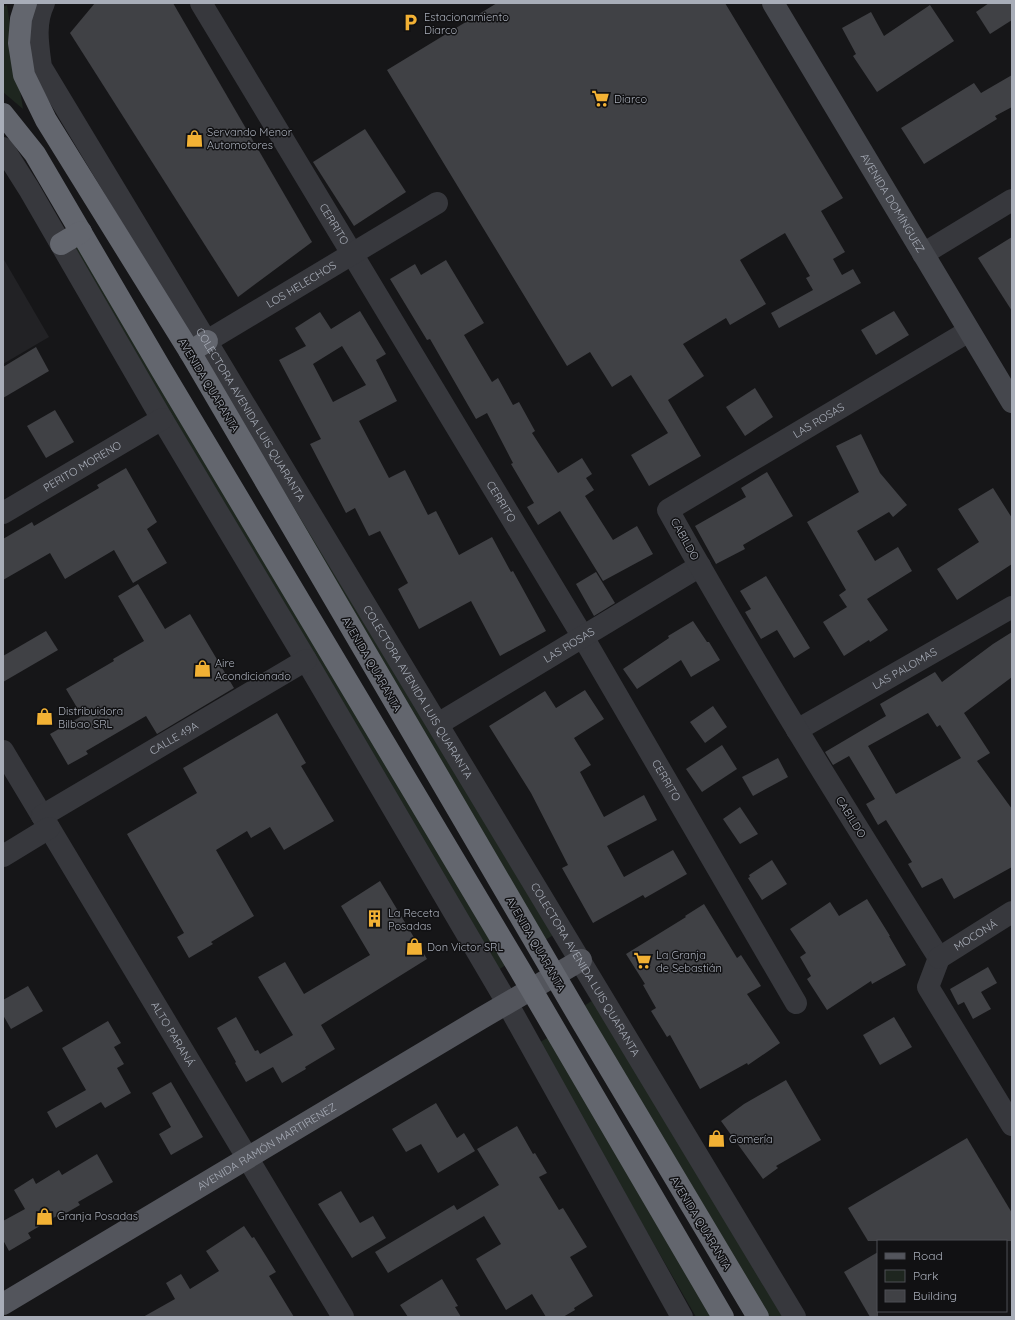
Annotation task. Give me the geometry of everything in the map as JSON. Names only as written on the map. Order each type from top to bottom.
[{"type":"highway","name":"AVENIDA QUARANTA","points":[[26,3],[21,19],[19,43],[24,75],[46,120],[198,346],[555,976],[758,1317]]},
{"type":"highway","points":[[3,114],[35,154],[531,990],[723,1317]]},
{"type":"highway","points":[[61,244],[81,232]]},
{"type":"main road","name":"AVENIDA DOMÍNGUEZ","points":[[773,3],[1012,402]]},
{"type":"main road","name":"AVENIDA RAMÓN MARTIRENEZ","points":[[3,1304],[507,1003],[582,960]]},
{"type":"street","name":"COLECTORA AVENIDA LUIS QUARANTA","points":[[44,3],[40,12],[37,38],[41,67],[198,346],[438,724],[582,960],[795,1317]]},
{"type":"street","name":"CERRITO","points":[[201,3],[583,637],[796,1003]]},
{"type":"street","points":[[3,148],[61,244],[162,419],[306,660],[507,1003],[676,1315]]},
{"type":"street","points":[[924,254],[1012,200]]},
{"type":"street","name":"LOS HELECHOS","points":[[198,346],[436,203]]},
{"type":"street","name":"LAS ROSAS","points":[[668,510],[969,331]]},
{"type":"street","name":"PERITO MORENO","points":[[3,513],[162,419]]},
{"type":"street","name":"CABILDO","points":[[668,510],[797,730],[938,958]]},
{"type":"street","name":"LAS ROSAS","points":[[438,724],[700,566]]},
{"type":"street","name":"LAS PALOMAS","points":[[797,730],[1012,607]]},
{"type":"street","name":"CALLE 49A","points":[[46,822],[306,660]]},
{"type":"street","name":"ALTO PARANÁ","points":[[3,751],[343,1317]]},
{"type":"street","points":[[3,856],[46,822]]},
{"type":"street","name":"MOCONÁ","points":[[938,958],[1012,912]]},
{"type":"street","points":[[938,958],[928,987],[1012,1125]]},
{"type":"shaded area","points":[[3,258],[49,337],[3,364]]},
{"type":"green space","points":[[7,5],[23,109],[3,92],[3,7]]},
{"type":"green space","points":[[80,242],[509,963],[495,972],[71,247]]},
{"type":"green space","points":[[223,379],[557,933],[545,940],[215,385]]},
{"type":"green space","points":[[596,998],[787,1317],[770,1317],[584,1006]]},
{"type":"green space","points":[[551,1036],[713,1317],[696,1317],[538,1043]]},
{"type":"building","name":"Servando Menor Automotores","points":[[95,3],[173,3],[312,242],[238,297],[70,33]]},
{"type":"building","name":"Diarco","points":[[497,3],[725,3],[843,198],[821,211],[845,252],[833,259],[842,275],[853,269],[861,283],[779,328],[771,313],[813,290],[806,278],[810,276],[785,233],[740,260],[766,304],[730,325],[726,318],[683,344],[704,376],[668,400],[701,456],[649,486],[631,455],[668,433],[631,375],[612,387],[590,352],[567,366],[387,70]]},
{"type":"building","points":[[989,3],[1012,3],[1012,20],[990,34],[976,12]]},
{"type":"building","points":[[930,5],[954,41],[877,92],[853,56],[856,54],[842,28],[871,12],[884,36]]},
{"type":"building","points":[[1012,75],[1012,107],[995,116],[997,119],[924,164],[901,128],[974,83],[981,93]]},
{"type":"building","points":[[365,129],[406,192],[354,226],[313,162]]},
{"type":"building","points":[[1012,237],[1012,311],[978,258]]},
{"type":"building","points":[[446,260],[484,323],[464,335],[492,382],[498,378],[513,405],[519,402],[535,431],[532,433],[558,473],[582,458],[592,474],[586,478],[594,490],[585,496],[613,540],[637,526],[653,554],[603,581],[560,511],[538,525],[527,507],[534,503],[511,464],[513,463],[487,413],[476,419],[430,339],[427,340],[390,279],[415,264],[421,275]]},
{"type":"building","points":[[360,311],[386,354],[376,360],[397,401],[359,421],[389,478],[405,470],[428,515],[436,511],[459,555],[492,537],[511,572],[513,571],[546,631],[500,656],[471,601],[419,629],[398,589],[408,583],[380,531],[369,536],[355,508],[346,513],[310,444],[321,439],[279,360],[306,346],[295,328],[320,312],[331,329]],"holes":[[[342,346],[366,385],[333,402],[313,364]]]},
{"type":"building","points":[[894,311],[909,335],[876,355],[861,330]]},
{"type":"building","points":[[36,347],[49,371],[3,398],[3,367]]},
{"type":"building","points":[[755,388],[773,417],[745,436],[726,407]]},
{"type":"building","points":[[55,410],[74,442],[46,458],[27,426]]},
{"type":"building","points":[[861,434],[880,473],[907,505],[893,517],[889,512],[857,531],[875,561],[898,547],[912,571],[867,599],[888,630],[844,656],[823,622],[847,607],[839,595],[846,590],[807,522],[859,492],[836,446]]},
{"type":"building","points":[[126,468],[157,522],[147,529],[167,563],[133,583],[114,550],[65,579],[50,553],[3,580],[3,539],[32,522],[34,526],[99,488],[97,485]]},
{"type":"building","points":[[767,472],[793,516],[743,545],[745,549],[716,564],[695,526],[746,497],[741,488]]},
{"type":"building","points":[[993,488],[1012,518],[1012,564],[957,600],[937,569],[979,542],[958,509]]},
{"type":"building","points":[[596,572],[615,603],[594,616],[576,584]]},
{"type":"building","points":[[766,576],[810,648],[794,658],[777,630],[761,639],[745,612],[751,609],[740,591]]},
{"type":"building","points":[[138,584],[165,629],[190,614],[234,688],[157,734],[146,716],[86,751],[88,754],[68,765],[50,734],[82,716],[66,689],[114,661],[113,659],[144,641],[118,596]]},
{"type":"building","points":[[693,621],[707,642],[709,642],[720,660],[691,677],[681,660],[637,689],[623,669],[669,638],[668,636]]},
{"type":"building","points":[[46,631],[58,650],[3,682],[3,656]]},
{"type":"building","points":[[1012,632],[1012,677],[964,713],[990,753],[977,761],[1012,809],[1012,867],[954,899],[942,878],[922,888],[908,864],[912,862],[886,820],[878,825],[866,804],[875,799],[849,756],[833,765],[825,752],[886,716],[880,704],[935,672],[942,682],[993,644]],"holes":[[[928,713],[937,727],[940,725],[961,758],[896,794],[868,746]]]},
{"type":"building","points":[[585,690],[604,719],[574,738],[591,765],[580,772],[604,817],[644,795],[657,820],[607,846],[624,877],[673,850],[687,874],[645,898],[643,895],[593,923],[562,868],[568,865],[531,793],[489,726],[545,691],[556,708]]},
{"type":"building","points":[[713,706],[727,727],[705,743],[690,722]]},
{"type":"building","points":[[277,713],[306,763],[301,766],[334,821],[284,850],[270,827],[251,838],[247,831],[216,850],[254,916],[211,942],[213,944],[189,958],[177,937],[184,933],[127,834],[197,793],[183,768]]},
{"type":"building","points":[[722,745],[737,769],[702,792],[686,769]]},
{"type":"building","points":[[778,758],[788,777],[753,796],[742,777]]},
{"type":"building","points":[[740,807],[758,834],[740,844],[723,819]]},
{"type":"building","points":[[772,860],[787,884],[762,900],[748,878],[750,877],[749,875]]},
{"type":"building","points":[[380,881],[427,959],[321,1025],[335,1049],[305,1067],[306,1069],[282,1083],[273,1067],[246,1082],[217,1028],[236,1017],[255,1051],[258,1050],[260,1054],[293,1035],[258,977],[285,962],[304,994],[370,955],[341,906]]},
{"type":"building","points":[[867,899],[906,965],[872,984],[871,981],[827,1010],[807,979],[811,976],[800,957],[806,953],[790,929],[830,902],[839,916]]},
{"type":"building","points":[[704,904],[737,958],[741,955],[761,986],[747,994],[780,1043],[748,1065],[747,1063],[700,1089],[670,1035],[667,1037],[651,1011],[656,1008],[643,985],[645,984],[626,954],[686,917],[685,916]]},
{"type":"building","points":[[988,967],[997,983],[981,992],[991,1009],[973,1019],[964,1002],[958,1005],[950,989]]},
{"type":"building","points":[[28,986],[43,1011],[11,1029],[3,1015],[3,1000]]},
{"type":"building","points":[[894,1017],[912,1047],[880,1065],[863,1035]]},
{"type":"building","points":[[108,1021],[121,1043],[114,1047],[124,1064],[117,1068],[131,1093],[105,1108],[101,1102],[56,1128],[47,1112],[86,1090],[62,1048]]},
{"type":"building","points":[[786,1080],[821,1140],[776,1166],[778,1168],[763,1179],[721,1121],[744,1104]]},
{"type":"building","points":[[171,1082],[203,1137],[171,1155],[159,1134],[171,1127],[152,1093]]},
{"type":"building","points":[[436,1103],[457,1138],[464,1133],[475,1151],[438,1173],[421,1144],[406,1152],[392,1129]]},
{"type":"building","points":[[517,1126],[533,1154],[535,1153],[547,1173],[539,1177],[559,1210],[563,1208],[587,1247],[570,1257],[593,1296],[563,1317],[546,1317],[532,1294],[506,1310],[476,1259],[501,1244],[484,1216],[388,1273],[375,1252],[454,1205],[457,1210],[499,1185],[477,1149]]},
{"type":"building","points":[[967,1138],[1012,1213],[1012,1241],[868,1241],[848,1208]]},
{"type":"building","points":[[97,1154],[113,1182],[78,1202],[80,1205],[61,1216],[60,1214],[28,1233],[31,1238],[9,1251],[3,1240],[3,1221],[25,1209],[14,1190],[33,1178],[36,1184],[59,1170],[62,1175]]},
{"type":"building","points":[[341,1191],[360,1223],[373,1216],[386,1238],[352,1258],[318,1204]]},
{"type":"building","points":[[244,1226],[252,1238],[254,1237],[276,1272],[269,1276],[294,1317],[143,1317],[175,1299],[166,1283],[181,1274],[190,1289],[219,1271],[206,1251]]},
{"type":"building","points":[[877,1253],[878,1317],[870,1317],[844,1272]]},
{"type":"building","points":[[442,1279],[458,1306],[455,1307],[461,1317],[408,1317],[400,1305]]},
{"type":"place","name":"Estacionamiento Diarco","points":[[411,23]]},
{"type":"place","name":"Diarco","points":[[601,99]]},
{"type":"place","name":"Servando Menor Automotores","points":[[194,138]]},
{"type":"place","name":"Aire Acondicionado","points":[[202,669]]},
{"type":"place","name":"Distribuidora Bilbao SRL","points":[[45,717]]},
{"type":"place","name":"La Receta Posadas","points":[[375,919]]},
{"type":"place","name":"Don Victor SRL","points":[[414,947]]},
{"type":"place","name":"La Granja de Sebastián","points":[[643,961]]},
{"type":"place","name":"Gomería","points":[[716,1139]]},
{"type":"place","name":"Granja Posadas","points":[[44,1216]]}]
